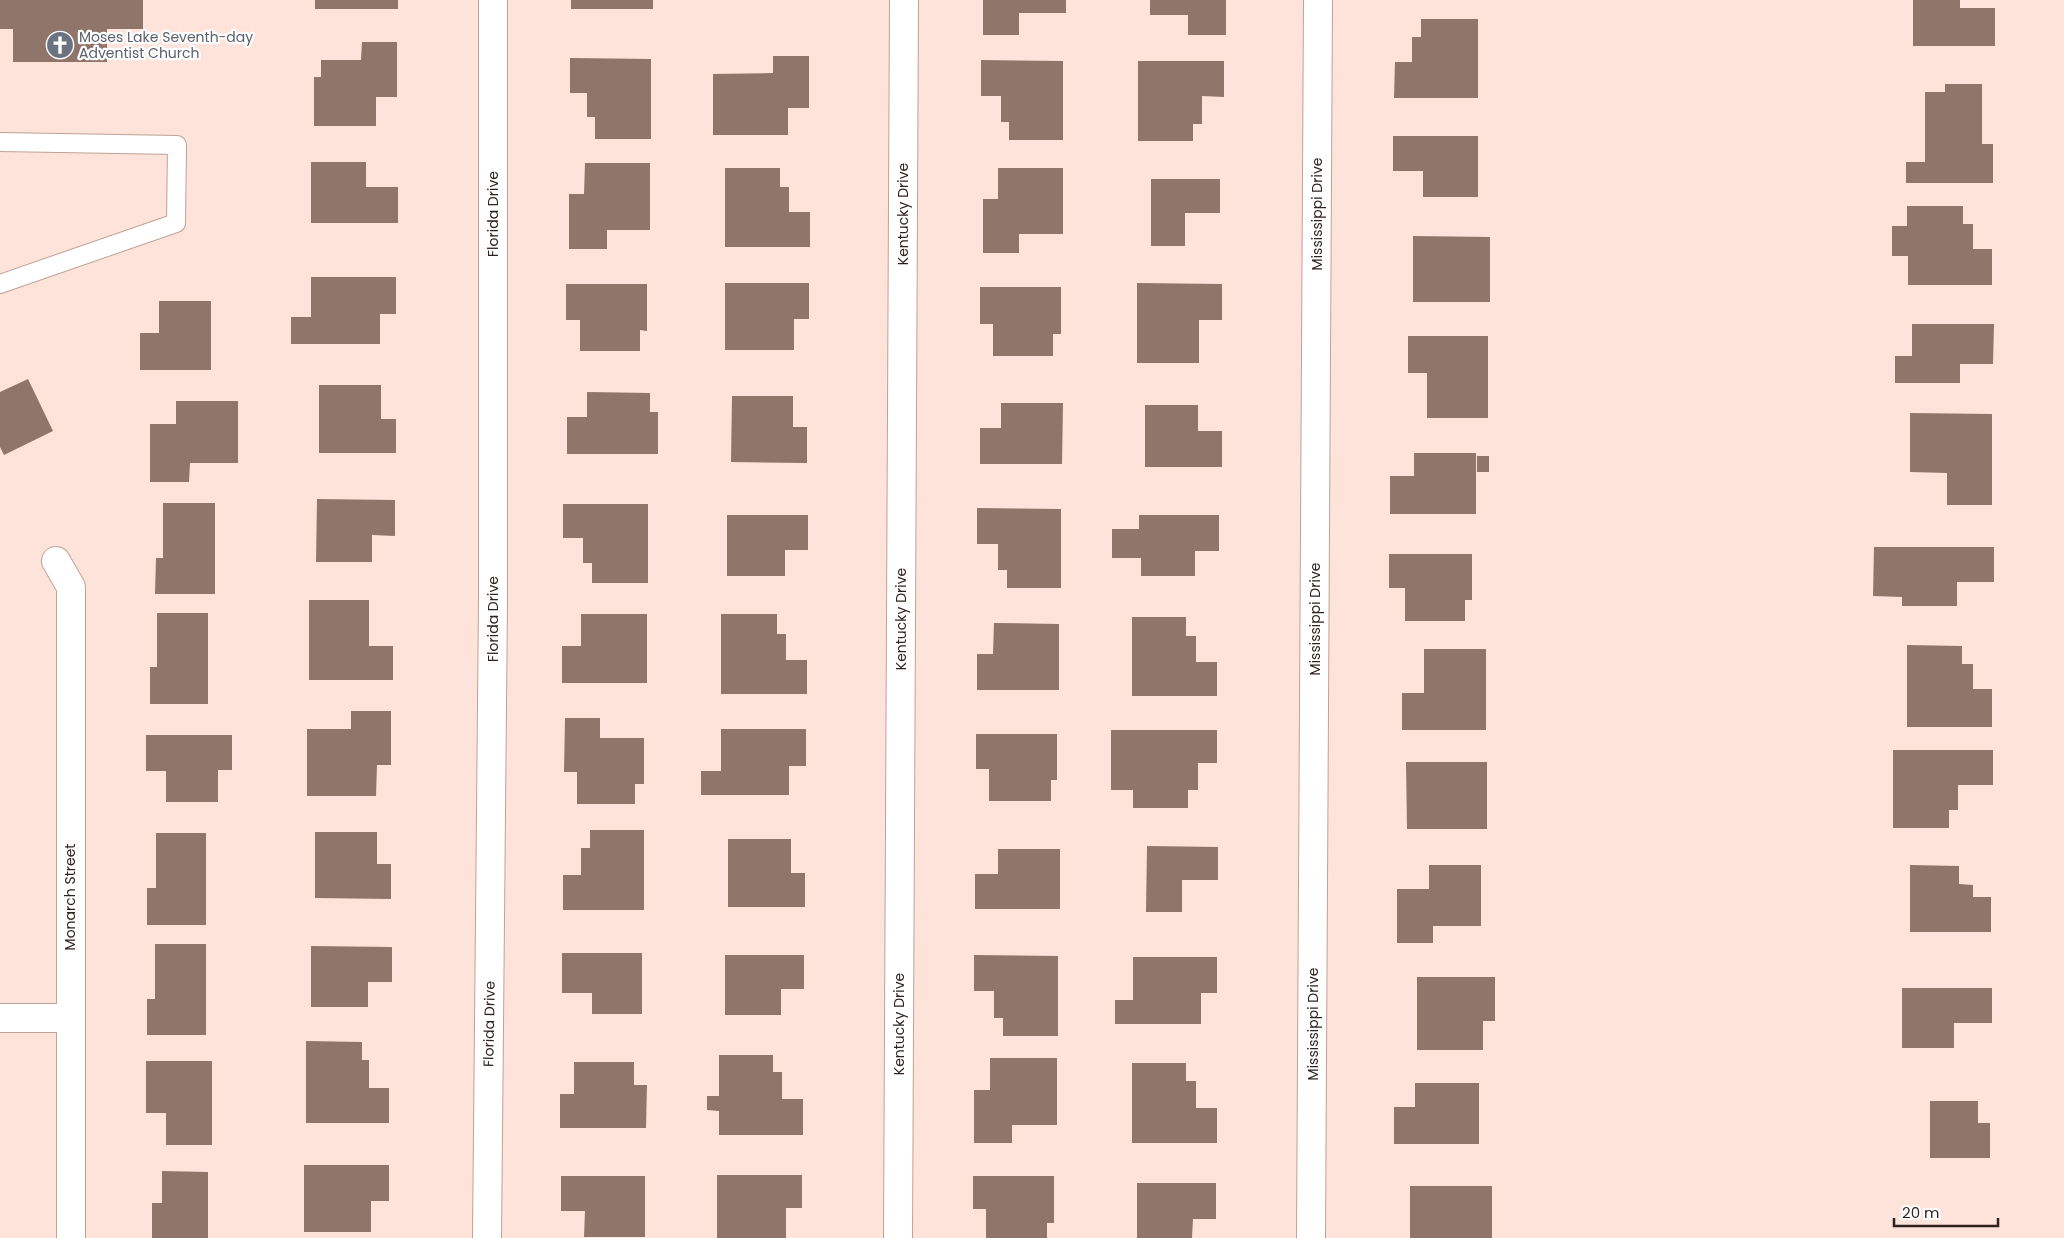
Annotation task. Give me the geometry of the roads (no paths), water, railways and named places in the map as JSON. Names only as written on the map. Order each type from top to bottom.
[{"type":"street","name":"Florida Drive","points":[[487,1238],[493,600],[493,0]]},
{"type":"street","name":"Kentucky Drive","points":[[898,1238],[904,0]]},
{"type":"street","name":"Mississippi Drive","points":[[1311,1238],[1318,0]]},
{"type":"street","name":"Monarch Street","points":[[56,561],[71,586],[71,1238]]},
{"type":"street","points":[[0,1018],[70,1018]]},
{"type":"lane","points":[[0,142],[177,145],[176,223],[0,284]]},
{"type":"place","name":"Moses Lake Seventh-day Adventist Church","points":[[60,45]]}]
